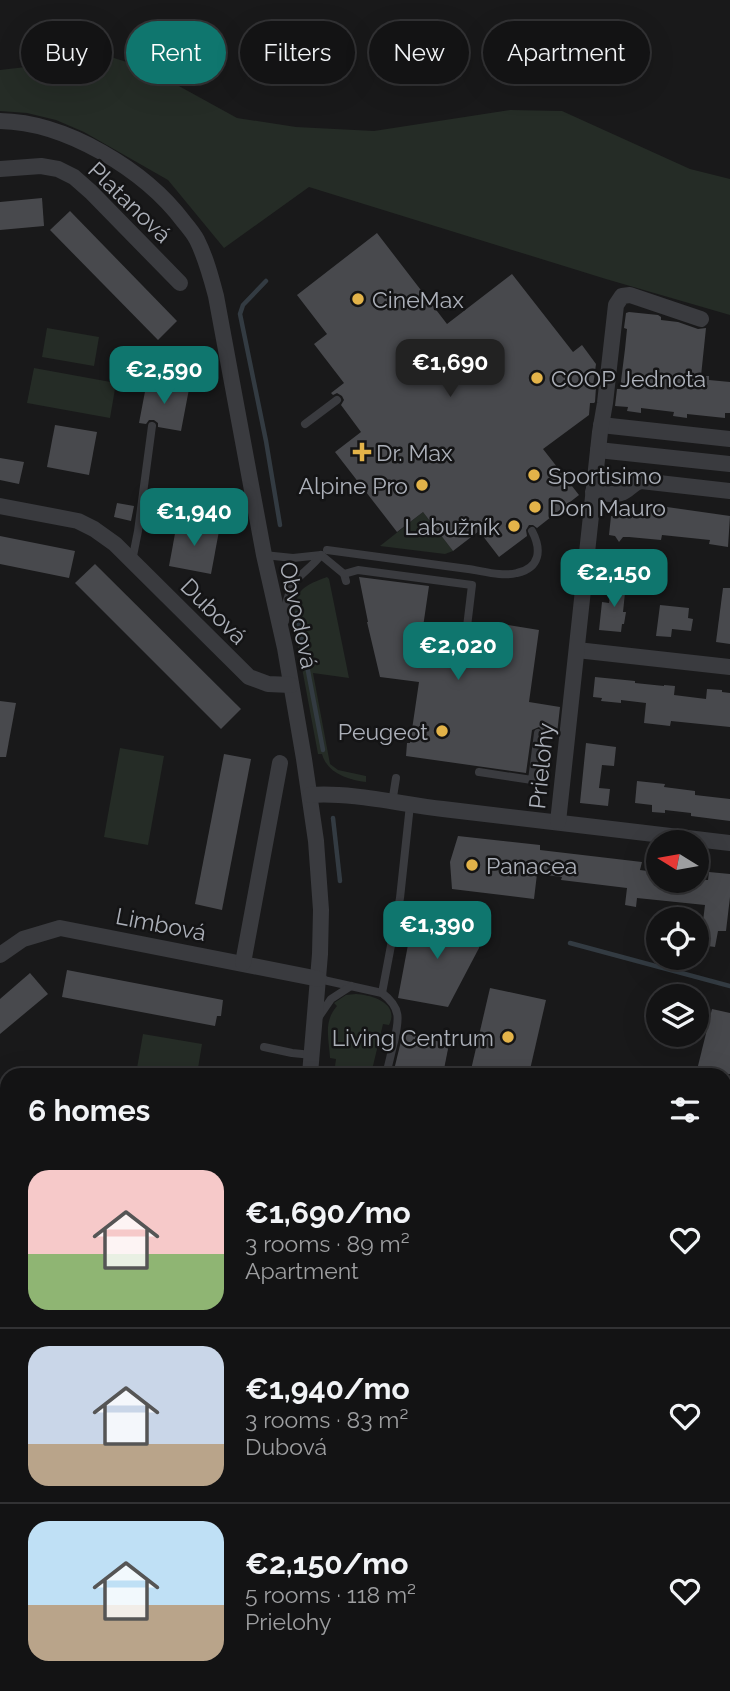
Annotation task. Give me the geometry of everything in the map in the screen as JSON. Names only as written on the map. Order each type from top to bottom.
[{"type":"street","name":"Obvodová","points":[[0,121],[18,121],[43,127],[72,136],[99,151],[153,189],[172,207],[197,239],[208,267],[216,296],[264,555],[285,648],[316,841],[320,899],[319,979],[311,1068]]},
{"type":"street","name":"Platanová","points":[[0,170],[41,166],[58,169],[74,177],[180,283]]},
{"type":"street","name":"Prielohy","points":[[310,795],[327,794],[558,822],[616,304],[622,296],[631,295],[701,319]]},
{"type":"street","points":[[601,425],[730,439]]},
{"type":"street","points":[[598,450],[730,464]]},
{"type":"street","points":[[593,492],[615,494],[625,491],[634,482],[641,481],[730,492]]},
{"type":"street","name":"Dubová","points":[[0,506],[78,522],[94,529],[115,544],[248,677],[268,684],[291,685]]},
{"type":"street","points":[[577,650],[730,667]]},
{"type":"street","points":[[243,963],[280,764]]},
{"type":"street","points":[[558,822],[730,843]]},
{"type":"street","name":"Limbová","points":[[0,955],[23,939],[60,928],[319,979]]},
{"type":"lane","points":[[305,424],[337,400]]},
{"type":"lane","points":[[132,561],[152,425]]},
{"type":"lane","points":[[264,555],[293,558],[324,552],[515,574],[530,569],[538,558],[539,544],[532,531]]},
{"type":"lane","points":[[324,552],[345,578],[358,570],[472,585],[466,635]]},
{"type":"lane","points":[[285,648],[285,612],[290,592],[295,582],[324,552]]},
{"type":"lane","points":[[479,772],[532,780],[538,733]]},
{"type":"lane","points":[[393,803],[396,778]]},
{"type":"lane","points":[[382,993],[400,898],[410,805]]},
{"type":"lane","points":[[319,979],[382,993],[389,998],[395,1006],[398,1021],[387,1068]]},
{"type":"lane","points":[[315,1023],[331,999],[352,986]]},
{"type":"lane","points":[[264,1047],[312,1055]]},
{"type":"shaded area","points":[[112,57],[126,62],[126,84],[175,84],[237,118],[296,127],[374,131],[510,110],[562,111],[690,169],[730,179],[730,315],[309,187],[224,248],[168,180],[84,132],[56,120],[27,113],[0,111],[0,70],[21,68],[21,84],[112,84]]},
{"type":"shaded area","points":[[47,328],[99,337],[94,366],[42,357]]},
{"type":"shaded area","points":[[34,368],[116,383],[110,418],[27,403]]},
{"type":"shaded area","points":[[423,512],[453,551],[445,554],[380,546]]},
{"type":"shaded area","points":[[327,577],[349,678],[313,673],[330,764],[338,770],[366,776],[366,782],[333,771],[322,754],[318,754],[294,614],[297,599],[303,589]]},
{"type":"shaded area","points":[[120,748],[164,756],[148,845],[104,837]]},
{"type":"shaded area","points":[[346,995],[376,998],[391,1011],[389,1025],[383,1024],[372,1068],[335,1068],[336,1059],[330,1058],[330,1018],[337,1006],[334,1003]]},
{"type":"shaded area","points":[[143,1034],[202,1044],[198,1068],[137,1068]]},
{"type":"building","points":[[42,198],[44,226],[0,230],[0,202]]},
{"type":"building","points":[[70,211],[177,321],[158,340],[50,230]]},
{"type":"building","points":[[377,233],[447,324],[512,274],[573,352],[582,345],[596,364],[593,386],[596,387],[595,402],[590,403],[589,415],[543,449],[579,495],[537,528],[529,525],[527,536],[499,557],[479,531],[453,551],[423,512],[397,532],[335,452],[361,432],[341,405],[344,400],[342,396],[331,393],[344,383],[314,344],[327,334],[297,295]]},
{"type":"building","points":[[626,313],[658,315],[661,320],[698,329],[706,328],[701,376],[709,376],[709,380],[730,382],[730,413],[725,413],[725,418],[687,414],[687,418],[673,416],[674,412],[641,408],[641,413],[627,411],[628,407],[615,406],[625,349]]},
{"type":"building","points":[[147,381],[189,389],[181,431],[158,427],[154,420],[149,420],[146,424],[139,423]]},
{"type":"building","points":[[55,425],[97,432],[89,475],[47,467]]},
{"type":"building","points":[[0,458],[24,462],[19,484],[0,480]]},
{"type":"building","points":[[117,503],[134,506],[131,521],[114,517]]},
{"type":"building","points":[[646,504],[730,516],[728,547],[709,544],[710,540],[662,535],[661,540],[623,537],[619,542],[615,536],[609,535],[611,516],[620,517],[620,511],[645,514]]},
{"type":"building","points":[[177,523],[219,531],[211,574],[169,566]]},
{"type":"building","points":[[0,536],[75,551],[69,578],[0,564]]},
{"type":"building","points":[[95,564],[241,709],[221,729],[75,583]]},
{"type":"building","points":[[359,577],[429,586],[423,627],[447,630],[446,637],[493,643],[496,623],[539,630],[529,702],[560,707],[557,734],[544,732],[539,727],[532,730],[526,773],[406,756],[419,682],[380,677]]},
{"type":"building","points":[[611,582],[626,583],[623,612],[626,612],[621,632],[599,630],[602,602],[609,603]]},
{"type":"building","points":[[723,588],[730,588],[730,644],[716,642]]},
{"type":"building","points":[[660,605],[689,608],[688,618],[693,619],[691,631],[672,629],[671,637],[656,636]]},
{"type":"building","points":[[595,677],[675,686],[674,695],[706,699],[707,689],[722,690],[730,693],[730,727],[671,721],[670,726],[644,723],[646,703],[601,701],[602,698],[593,697]]},
{"type":"building","points":[[0,701],[16,703],[6,757],[0,757]]},
{"type":"building","points":[[586,743],[616,747],[614,766],[602,765],[599,788],[610,789],[608,806],[580,803]]},
{"type":"building","points":[[224,754],[251,759],[222,910],[195,904]]},
{"type":"building","points":[[637,781],[695,791],[695,795],[730,799],[730,821],[665,810],[665,813],[652,812],[652,805],[635,803]]},
{"type":"building","points":[[458,836],[540,845],[540,850],[642,862],[640,870],[646,871],[646,893],[709,893],[709,872],[730,874],[726,931],[718,931],[715,947],[709,946],[709,907],[705,905],[637,898],[636,907],[625,905],[627,888],[561,880],[562,877],[537,874],[534,899],[452,889],[450,862]]},
{"type":"building","points":[[413,918],[482,931],[479,948],[448,1007],[398,998]]},
{"type":"building","points":[[67,970],[223,1000],[221,1016],[217,1016],[215,1026],[62,997]]},
{"type":"building","points":[[30,973],[48,994],[0,1034],[0,999]]},
{"type":"building","name":"Living Centrum","points":[[490,988],[546,1000],[530,1068],[471,1068]]},
{"type":"building","points":[[712,1009],[730,1013],[730,1068],[697,1068],[703,1047],[709,1047]]},
{"type":"building","points":[[403,1033],[449,1044],[444,1068],[394,1068]]},
{"type":"waterway","points":[[266,281],[243,305],[240,314],[280,525]]},
{"type":"waterway","points":[[297,613],[323,750]]},
{"type":"waterway","points":[[333,818],[340,881]]},
{"type":"waterway","points":[[570,943],[730,986]]},
{"type":"place","name":"CineMax","points":[[358,299]]},
{"type":"place","name":"COOP Jednota","points":[[537,378]]},
{"type":"place","name":"Dr. Max","points":[[362,452]]},
{"type":"place","name":"Sportisimo","points":[[534,475]]},
{"type":"place","name":"Alpine Pro","points":[[422,485]]},
{"type":"place","name":"Don Mauro","points":[[535,507]]},
{"type":"place","name":"Labužník","points":[[514,526]]},
{"type":"place","name":"Peugeot","points":[[442,731]]},
{"type":"place","name":"Panacea","points":[[472,865]]},
{"type":"place","name":"Living Centrum","points":[[508,1037]]}]
